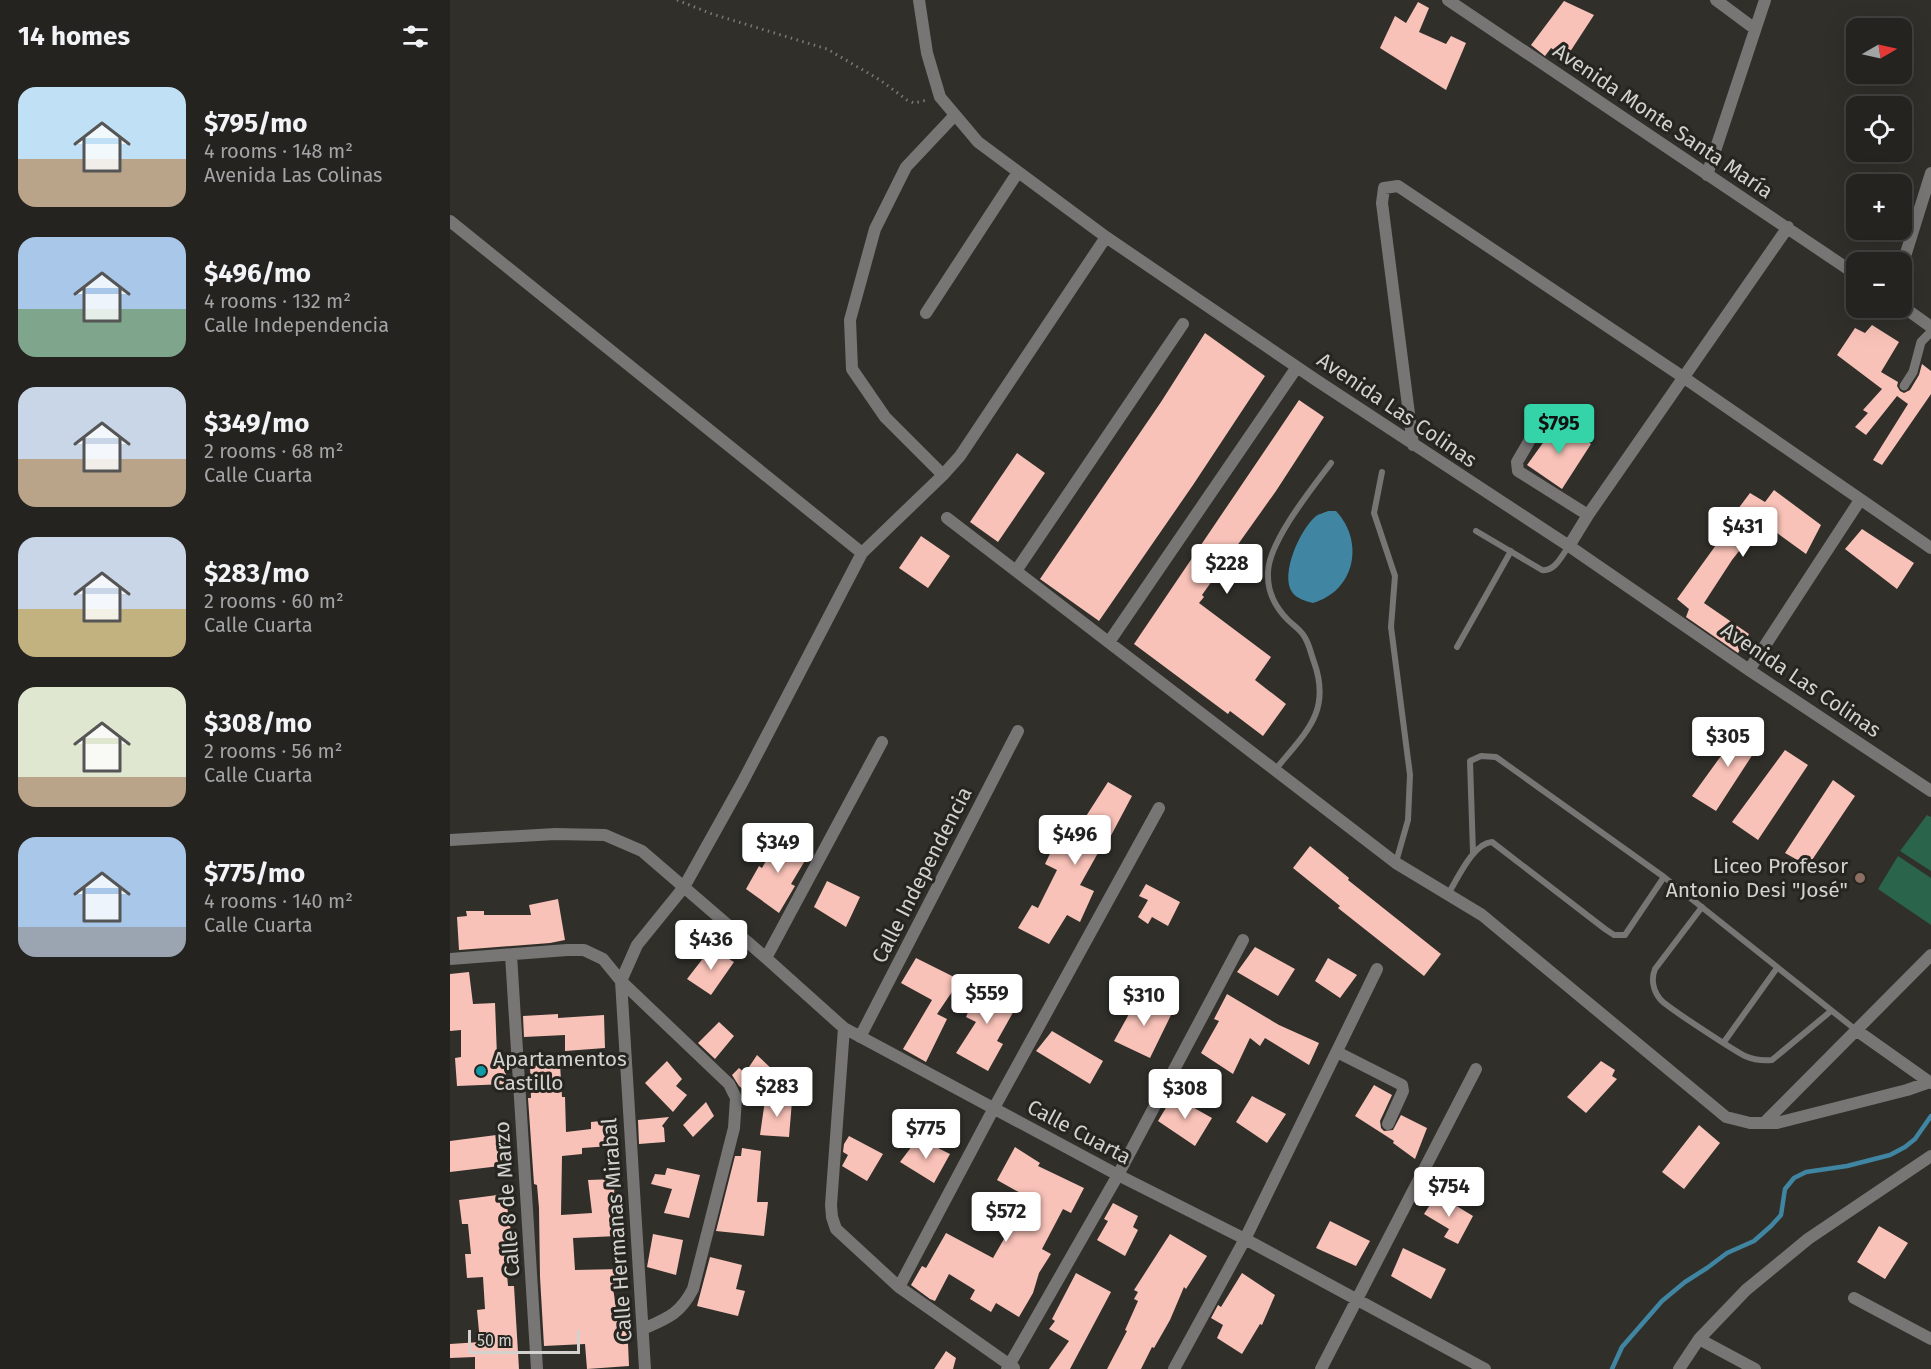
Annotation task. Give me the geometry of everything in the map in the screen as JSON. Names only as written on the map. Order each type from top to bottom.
[{"type":"street","name":"Avenida Las Colinas","points":[[919,0],[927,53],[940,97],[978,142],[1106,237],[1931,791]]},
{"type":"street","name":"Avenida Monte Santa María","points":[[1448,0],[1846,267]]},
{"type":"street","points":[[1716,0],[1755,29]]},
{"type":"street","points":[[1707,175],[1765,0]]},
{"type":"street","points":[[943,475],[885,417],[852,369],[850,320],[875,229],[906,167],[955,115]]},
{"type":"street","points":[[927,313],[1018,172]]},
{"type":"street","points":[[1906,252],[1931,173]]},
{"type":"street","points":[[1413,445],[1382,203],[1384,188],[1398,186],[1683,377],[1931,548]]},
{"type":"street","points":[[450,221],[861,553]]},
{"type":"street","points":[[1569,546],[1588,515],[1788,227]]},
{"type":"street","points":[[621,981],[637,945],[684,886],[742,783],[861,553],[960,456],[1106,237]]},
{"type":"street","points":[[1904,386],[1913,372],[1921,342],[1931,329],[1912,314]]},
{"type":"street","points":[[1016,571],[1183,324]]},
{"type":"street","points":[[1109,642],[1297,367]]},
{"type":"street","points":[[1541,421],[1517,462],[1518,471],[1588,515]]},
{"type":"street","points":[[1749,670],[1860,500]]},
{"type":"street","points":[[947,518],[1396,863],[1482,915],[1726,1117],[1750,1123],[1777,1123],[1930,1082]]},
{"type":"street","name":"Calle Independencia","points":[[860,1037],[1018,731]]},
{"type":"street","points":[[766,957],[882,742]]},
{"type":"street","points":[[899,1287],[994,1108],[1159,808]]},
{"type":"street","name":"Calle Cuarta","points":[[450,840],[555,834],[605,835],[642,851],[766,957],[844,1028],[1118,1175],[1245,1239],[1485,1369]]},
{"type":"street","points":[[844,1028],[831,1204],[836,1229],[899,1287],[1011,1368],[1118,1175],[1243,940]]},
{"type":"street","points":[[450,959],[584,950],[603,959],[621,981],[729,1084],[736,1098],[734,1128],[693,1289],[685,1305],[673,1316],[643,1329]]},
{"type":"street","name":"Calle 8 de Marzo","points":[[511,955],[537,1369]]},
{"type":"street","points":[[1764,1123],[1931,956]]},
{"type":"street","points":[[1174,1369],[1245,1239],[1377,969]]},
{"type":"street","name":"Calle Hermanas Mirabal","points":[[621,981],[645,1369]]},
{"type":"street","points":[[1856,1030],[1930,1082]]},
{"type":"street","points":[[1337,1052],[1402,1085],[1403,1091],[1388,1124]]},
{"type":"street","points":[[1321,1369],[1476,1069]]},
{"type":"street","points":[[1679,1369],[1699,1339],[1746,1290],[1808,1239],[1931,1156]]},
{"type":"street","points":[[1854,1298],[1931,1339]]},
{"type":"street","points":[[1699,1339],[1755,1369]]},
{"type":"lane","points":[[1275,770],[1316,716],[1320,702],[1320,685],[1304,636],[1285,618],[1273,601],[1268,584],[1268,568],[1274,551],[1295,511],[1331,463]]},
{"type":"lane","points":[[1382,472],[1374,513],[1395,576],[1391,627],[1410,775],[1408,820],[1396,863]]},
{"type":"lane","points":[[1476,531],[1547,571],[1569,546]]},
{"type":"lane","points":[[1457,647],[1511,551]]},
{"type":"lane","points":[[1473,853],[1470,761],[1481,756],[1496,758],[1664,878],[1856,1030]]},
{"type":"lane","points":[[1448,894],[1473,853],[1483,844],[1492,842],[1614,935],[1625,935],[1664,878]]},
{"type":"lane","points":[[1701,908],[1655,969],[1653,985],[1660,1000],[1743,1055],[1762,1061],[1772,1060],[1831,1011]]},
{"type":"lane","points":[[1724,1042],[1778,968]]},
{"type":"path","points":[[677,0],[712,14],[827,49],[880,80],[914,104],[940,97]]},
{"type":"green space","points":[[1927,815],[1931,817],[1931,871],[1900,851]]},
{"type":"green space","points":[[1898,856],[1931,878],[1931,925],[1878,889]]},
{"type":"water","points":[[1328,511],[1336,511],[1345,523],[1351,537],[1353,551],[1351,564],[1338,588],[1327,597],[1313,603],[1299,598],[1292,592],[1288,575],[1293,553],[1303,532],[1316,516]]},
{"type":"building","points":[[1564,1],[1594,15],[1566,58],[1551,48],[1545,56],[1531,45]]},
{"type":"building","points":[[1418,2],[1429,8],[1419,32],[1446,44],[1451,36],[1466,43],[1446,90],[1380,48],[1395,16],[1406,23]]},
{"type":"building","points":[[1872,325],[1899,342],[1881,372],[1898,382],[1897,386],[1900,391],[1904,393],[1910,390],[1919,375],[1922,364],[1931,371],[1931,394],[1882,465],[1873,460],[1908,404],[1897,396],[1866,435],[1855,427],[1868,413],[1863,410],[1882,389],[1837,355],[1855,328],[1865,333]]},
{"type":"building","points":[[1205,333],[1265,376],[1099,621],[1040,579],[1161,402]]},
{"type":"building","points":[[1299,400],[1324,417],[1276,491],[1202,595],[1204,597],[1199,603],[1271,657],[1255,680],[1286,704],[1263,736],[1230,711],[1228,714],[1134,644]]},
{"type":"building","points":[[1558,422],[1591,444],[1562,489],[1527,465]]},
{"type":"building","points":[[1017,453],[1045,473],[998,542],[970,522]]},
{"type":"building","points":[[1774,490],[1821,525],[1806,554],[1762,522],[1732,560],[1704,603],[1749,634],[1738,653],[1686,617],[1689,609],[1677,599],[1716,545],[1713,542],[1750,493],[1765,502]]},
{"type":"building","points":[[1862,529],[1914,563],[1897,589],[1845,549]]},
{"type":"building","points":[[921,536],[950,556],[928,588],[899,568]]},
{"type":"building","points":[[1744,724],[1764,737],[1716,811],[1692,796]]},
{"type":"building","points":[[1785,750],[1808,765],[1758,840],[1732,822]]},
{"type":"building","points":[[1833,780],[1855,796],[1808,866],[1785,853]]},
{"type":"building","points":[[1108,782],[1132,796],[1106,845],[1103,844],[1080,885],[1094,891],[1080,922],[1067,915],[1049,944],[1018,928],[1032,905],[1038,908],[1057,870],[1045,864],[1061,831],[1072,838]]},
{"type":"building","points":[[780,836],[809,854],[791,884],[795,886],[779,913],[746,889],[759,866],[762,868]]},
{"type":"building","points":[[1310,846],[1349,878],[1348,880],[1441,954],[1424,976],[1338,908],[1340,906],[1293,868]]},
{"type":"building","points":[[827,881],[860,897],[846,927],[814,907]]},
{"type":"building","points":[[1146,884],[1180,902],[1168,926],[1152,917],[1148,924],[1138,917],[1148,900],[1139,896]]},
{"type":"building","points":[[558,899],[565,940],[459,950],[457,917],[467,916],[466,911],[484,911],[484,915],[531,915],[529,905]]},
{"type":"building","points":[[1255,947],[1295,969],[1278,996],[1237,972]]},
{"type":"building","points":[[711,948],[734,962],[711,995],[687,979]]},
{"type":"building","points":[[916,958],[960,980],[937,1014],[947,1019],[926,1062],[903,1049],[932,1000],[901,983]]},
{"type":"building","points":[[1328,958],[1357,975],[1340,998],[1315,981]]},
{"type":"building","points":[[469,972],[473,1004],[495,1003],[497,1056],[505,1055],[506,1084],[457,1086],[455,1058],[461,1057],[461,1030],[450,1031],[450,974]]},
{"type":"building","points":[[981,982],[1020,1000],[997,1041],[1003,1044],[988,1071],[956,1053],[976,1022],[966,1017]]},
{"type":"building","points":[[1227,994],[1279,1025],[1319,1043],[1309,1065],[1265,1038],[1260,1046],[1250,1038],[1233,1074],[1201,1053],[1219,1021],[1214,1019]]},
{"type":"building","points":[[1139,996],[1172,1013],[1150,1058],[1114,1041]]},
{"type":"building","points":[[558,1014],[558,1018],[604,1015],[605,1048],[565,1051],[565,1035],[524,1037],[523,1016]]},
{"type":"building","points":[[719,1022],[734,1036],[715,1059],[698,1043]]},
{"type":"building","points":[[1052,1031],[1103,1061],[1090,1084],[1036,1051]]},
{"type":"building","points":[[757,1055],[775,1072],[753,1097],[739,1086],[732,1075],[739,1068],[745,1073]]},
{"type":"building","points":[[667,1061],[682,1079],[676,1086],[687,1095],[673,1112],[645,1083]]},
{"type":"building","points":[[1601,1061],[1615,1070],[1612,1076],[1617,1079],[1586,1113],[1567,1097]]},
{"type":"building","points":[[560,1064],[562,1097],[565,1097],[566,1132],[591,1129],[591,1122],[611,1120],[611,1146],[582,1148],[582,1154],[562,1156],[561,1215],[592,1213],[588,1180],[615,1179],[613,1211],[617,1211],[618,1236],[573,1238],[575,1270],[621,1269],[622,1288],[613,1288],[618,1321],[627,1321],[629,1366],[587,1369],[585,1344],[544,1346],[539,1208],[537,1185],[534,1184],[528,1098],[531,1098],[530,1066]]},
{"type":"building","points":[[1374,1085],[1392,1095],[1380,1121],[1384,1131],[1393,1130],[1401,1115],[1427,1128],[1415,1159],[1393,1143],[1394,1141],[1355,1116]]},
{"type":"building","points":[[1173,1096],[1212,1118],[1195,1146],[1158,1121]]},
{"type":"building","points":[[1252,1096],[1286,1114],[1267,1143],[1236,1122]]},
{"type":"building","points":[[765,1100],[792,1101],[789,1137],[760,1135]]},
{"type":"building","points":[[706,1102],[714,1116],[693,1137],[683,1125]]},
{"type":"building","points":[[669,1117],[662,1126],[665,1142],[639,1144],[638,1120]]},
{"type":"building","points":[[1699,1125],[1720,1143],[1684,1189],[1662,1172]]},
{"type":"building","points":[[504,1134],[508,1165],[450,1172],[450,1141]]},
{"type":"building","points":[[849,1136],[883,1154],[867,1181],[842,1166],[848,1155],[843,1152],[844,1144]]},
{"type":"building","points":[[918,1138],[950,1154],[934,1183],[900,1162]]},
{"type":"building","points":[[1015,1147],[1040,1163],[1038,1166],[1084,1188],[1071,1213],[1063,1209],[1042,1249],[1051,1254],[1039,1273],[1033,1293],[1019,1317],[996,1303],[991,1312],[970,1299],[975,1290],[949,1274],[935,1301],[930,1299],[911,1285],[922,1266],[926,1268],[946,1233],[993,1258],[1008,1232],[1011,1234],[1033,1200],[997,1180]]},
{"type":"building","points":[[742,1148],[761,1151],[757,1202],[768,1202],[764,1236],[716,1231],[735,1156],[741,1156]]},
{"type":"building","points":[[667,1168],[700,1175],[689,1218],[664,1213],[672,1189],[651,1184],[655,1174],[665,1175]]},
{"type":"building","points":[[505,1194],[514,1250],[505,1251],[508,1286],[514,1286],[519,1369],[475,1369],[475,1357],[450,1358],[450,1344],[480,1342],[477,1310],[485,1309],[483,1277],[467,1278],[465,1254],[471,1254],[468,1224],[462,1224],[459,1200]]},
{"type":"building","points":[[1437,1194],[1473,1216],[1458,1244],[1444,1237],[1449,1229],[1424,1214]]},
{"type":"building","points":[[1113,1203],[1138,1216],[1133,1227],[1138,1230],[1125,1256],[1097,1240],[1108,1221],[1104,1219]]},
{"type":"building","points":[[1330,1221],[1370,1241],[1356,1266],[1316,1248]]},
{"type":"building","points":[[1879,1226],[1908,1243],[1885,1279],[1857,1262]]},
{"type":"building","points":[[653,1234],[683,1240],[676,1275],[647,1267]]},
{"type":"building","points":[[1170,1234],[1207,1256],[1186,1289],[1184,1287],[1170,1320],[1141,1369],[1107,1369],[1127,1331],[1125,1330],[1138,1301],[1134,1299],[1138,1292],[1134,1290]]},
{"type":"building","points":[[1403,1248],[1446,1269],[1431,1299],[1391,1276]]},
{"type":"building","points":[[710,1257],[742,1265],[736,1289],[745,1291],[738,1316],[697,1306]]},
{"type":"building","points":[[1076,1273],[1111,1292],[1070,1369],[1049,1369],[1069,1341],[1049,1329],[1055,1321],[1052,1319]]},
{"type":"building","points":[[1242,1273],[1275,1295],[1262,1325],[1260,1324],[1242,1354],[1217,1338],[1223,1325],[1211,1318],[1218,1305],[1221,1307]]},
{"type":"building","points":[[946,1351],[956,1358],[953,1369],[934,1369]]},
{"type":"waterway","points":[[1612,1369],[1622,1347],[1662,1301],[1727,1253],[1754,1241],[1771,1226],[1781,1215],[1785,1189],[1794,1178],[1806,1172],[1847,1166],[1890,1155],[1915,1139],[1931,1116]]},
{"type":"place","name":"Liceo Profesor Antonio Desi \"José\"","points":[[1860,878]]},
{"type":"place","name":"Apartamentos Castillo","points":[[481,1071]]}]
